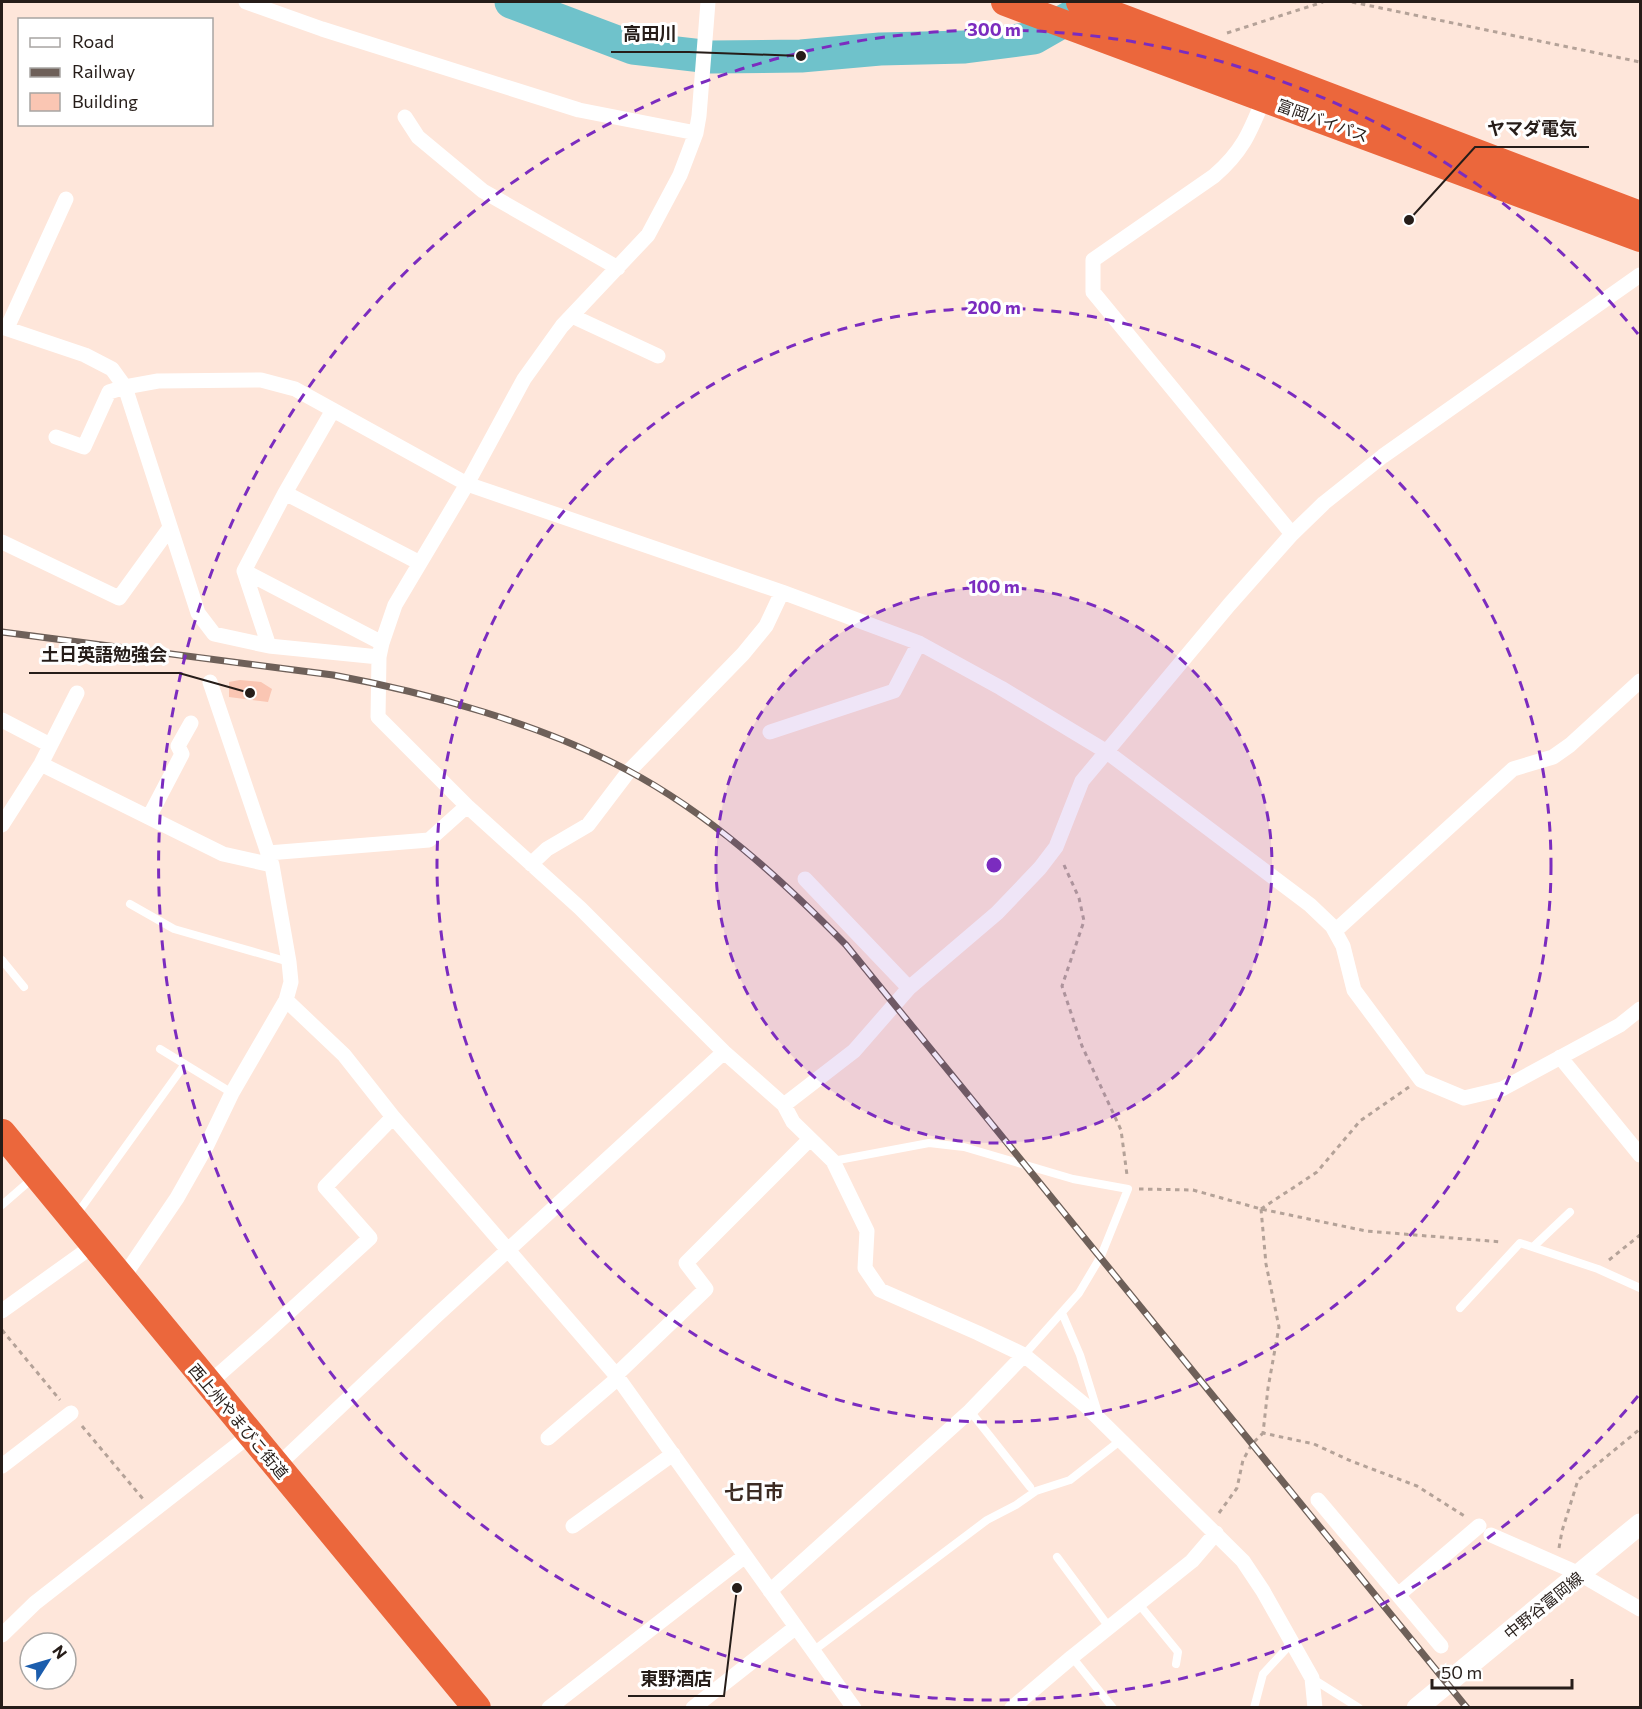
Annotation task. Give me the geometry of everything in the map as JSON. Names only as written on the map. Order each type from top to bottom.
[{"type":"highway","name":"富岡バイパス","points":[[1005,2],[1641,238]]},
{"type":"highway","name":"富岡バイパス","points":[[1080,2],[1641,215]]},
{"type":"highway","name":"西上州やまびこ街道","points":[[2,1133],[477,1707]]},
{"type":"main road","name":"中野谷富岡線","points":[[1417,1707],[1641,1524]]},
{"type":"street","points":[[246,2],[322,29],[579,110],[696,133]]},
{"type":"street","points":[[708,2],[699,116],[696,133],[680,176],[648,235],[562,326],[524,379],[467,484],[395,605],[380,650],[378,717],[467,806],[580,908],[724,1052],[784,1105],[793,1122],[833,1161],[867,1231],[865,1268],[880,1290],[1024,1355],[1100,1419],[1243,1561],[1263,1591],[1312,1678],[1315,1707]]},
{"type":"street","points":[[1264,98],[1246,141],[1231,161],[1214,176],[1094,260],[1093,292],[1292,534]]},
{"type":"street","points":[[405,117],[417,137],[483,191],[618,268]]},
{"type":"street","points":[[66,199],[4,327],[94,359],[112,369],[125,387],[198,613],[214,634],[269,646],[380,650]]},
{"type":"street","points":[[784,1105],[854,1051],[909,988],[997,913],[1040,868],[1056,847],[1082,781],[1229,605],[1292,534],[1324,503],[1383,456],[1641,275]]},
{"type":"street","points":[[572,316],[658,356]]},
{"type":"street","points":[[56,437],[84,447],[109,392],[125,387],[158,381],[261,380],[295,389],[467,484],[782,592],[919,643],[1107,752],[1310,905],[1332,926],[1343,946],[1354,990],[1421,1080],[1464,1098],[1502,1089],[1620,1025],[1641,1009]]},
{"type":"street","points":[[269,646],[244,571],[285,493],[333,410]]},
{"type":"street","points":[[285,493],[420,563]]},
{"type":"street","points":[[2,542],[118,598],[169,529]]},
{"type":"street","points":[[244,571],[380,650]]},
{"type":"street","points":[[531,864],[547,849],[588,825],[629,771],[743,654],[766,626],[782,592]]},
{"type":"street","points":[[770,732],[894,691],[919,643]]},
{"type":"street","points":[[1335,931],[1513,769],[1553,757],[1570,745],[1628,690],[1641,681]]},
{"type":"street","points":[[122,1279],[177,1198],[207,1145],[232,1093],[286,1000],[291,982],[270,859],[210,682]]},
{"type":"street","points":[[2,825],[41,764],[77,693]]},
{"type":"street","points":[[2,720],[50,745]]},
{"type":"street","points":[[149,817],[182,754],[178,746],[191,723]]},
{"type":"street","points":[[41,764],[223,854],[270,859],[429,840],[467,806]]},
{"type":"street","points":[[805,879],[909,988]]},
{"type":"street","points":[[286,1000],[344,1055],[393,1116],[617,1376],[854,1707]]},
{"type":"street","points":[[277,1466],[436,1316],[724,1052]]},
{"type":"street","points":[[1560,1057],[1641,1155]]},
{"type":"street","points":[[208,1384],[370,1238],[325,1187],[393,1116]]},
{"type":"street","points":[[548,1438],[617,1376],[706,1289],[686,1263],[810,1139]]},
{"type":"street","points":[[2,1311],[94,1245]]},
{"type":"street","points":[[770,1591],[970,1412],[1024,1355]]},
{"type":"street","points":[[2,1466],[71,1413]]},
{"type":"street","points":[[2,1635],[35,1603],[250,1435]]},
{"type":"street","points":[[573,1526],[673,1454]]},
{"type":"street","points":[[1318,1500],[1441,1646]]},
{"type":"street","points":[[1012,1707],[1192,1560],[1205,1548],[1211,1528]]},
{"type":"street","points":[[1398,1595],[1485,1531],[1580,1574],[1641,1610]]},
{"type":"street","points":[[549,1707],[746,1556]]},
{"type":"street","points":[[693,1707],[796,1627]]},
{"type":"lane","points":[[130,904],[174,929],[289,962]]},
{"type":"lane","points":[[2,960],[24,987]]},
{"type":"lane","points":[[160,1049],[232,1093]]},
{"type":"lane","points":[[73,1219],[185,1064]]},
{"type":"lane","points":[[833,1161],[930,1143],[941,1144],[964,1147],[1073,1179],[1128,1189],[1101,1257],[1079,1293],[1024,1355]]},
{"type":"lane","points":[[2,1205],[37,1176]]},
{"type":"lane","points":[[1533,1247],[1570,1212]]},
{"type":"lane","points":[[1460,1308],[1520,1243],[1598,1269],[1641,1288]]},
{"type":"lane","points":[[1062,1312],[1080,1355],[1100,1419]]},
{"type":"lane","points":[[970,1412],[1030,1487]]},
{"type":"lane","points":[[813,1651],[987,1520],[1016,1505],[1036,1491],[1070,1480],[1121,1440]]},
{"type":"lane","points":[[1057,1557],[1109,1627]]},
{"type":"lane","points":[[1138,1603],[1178,1652],[1176,1664]]},
{"type":"lane","points":[[1254,1707],[1263,1674],[1287,1648],[1290,1639]]},
{"type":"lane","points":[[1072,1657],[1113,1707]]},
{"type":"lane","points":[[1312,1678],[1359,1707]]},
{"type":"path","points":[[1184,40],[1323,2]]},
{"type":"path","points":[[1352,2],[1641,62]]},
{"type":"path","points":[[1056,847],[1079,898],[1083,921],[1062,986],[1082,1046],[1121,1130],[1128,1189],[1193,1190],[1261,1209],[1366,1231],[1520,1243]]},
{"type":"path","points":[[1261,1209],[1317,1172],[1360,1121],[1382,1104],[1421,1080]]},
{"type":"path","points":[[1211,1528],[1216,1516],[1237,1488],[1243,1460],[1252,1444],[1263,1433],[1279,1327],[1266,1264],[1261,1209]]},
{"type":"path","points":[[1598,1269],[1641,1235]]},
{"type":"path","points":[[1556,1563],[1562,1531],[1578,1480],[1641,1429]]},
{"type":"path","points":[[1263,1433],[1314,1444],[1417,1486],[1456,1508],[1485,1531]]},
{"type":"building","points":[[240,680],[261,682],[272,689],[268,702],[229,697],[229,682]]},
{"type":"waterway","points":[[511,2],[633,48],[711,57],[801,56],[880,49],[965,47],[1034,38],[1083,10]]},
{"type":"railway","points":[[2,632],[333,675],[407,691],[484,712],[558,738],[627,770],[687,806],[770,872],[846,945],[1467,1708]]},
{"type":"place","name":"高田川","points":[[801,56]]},
{"type":"place","name":"ヤマダ電気","points":[[1409,220]]},
{"type":"place","name":"土日英語勉強会","points":[[250,693]]},
{"type":"place","name":"東野酒店","points":[[737,1588]]},
{"type":"district","name":"七日市","points":[[754,1491]]}]
